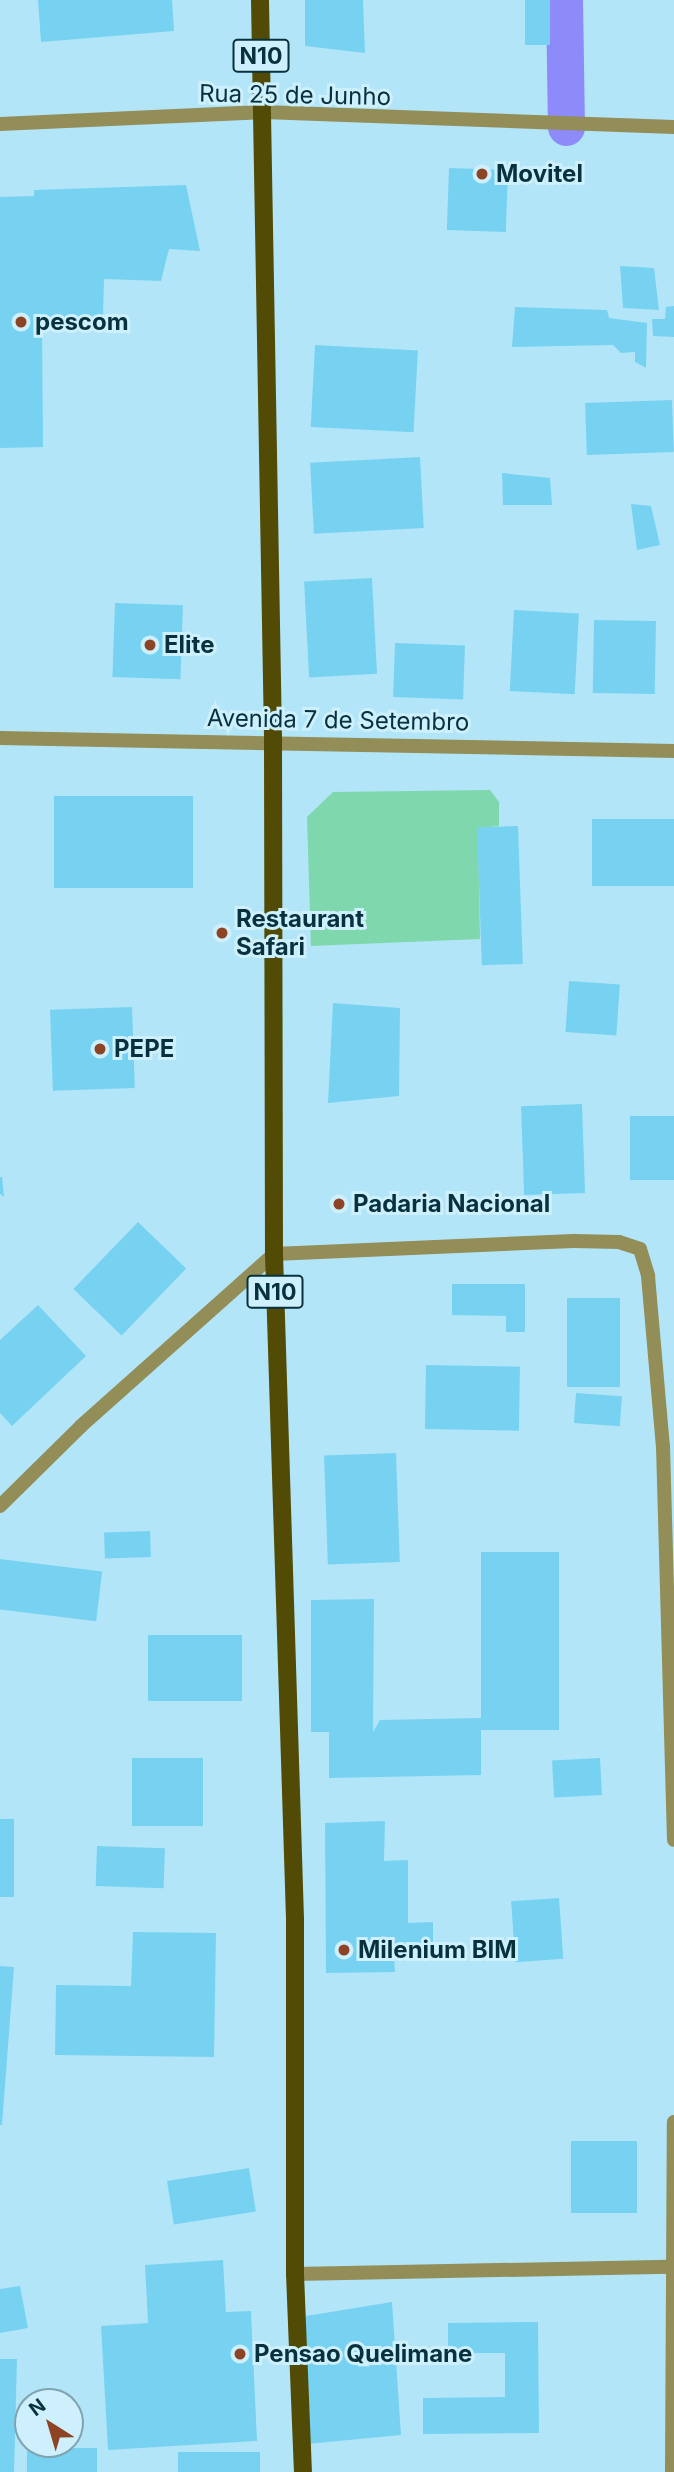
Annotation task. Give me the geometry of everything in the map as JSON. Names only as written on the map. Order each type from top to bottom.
[{"type":"main road","name":"N10","points":[[260,0],[273,741],[274,1254],[295,1919],[295,2274],[303,2472]]},
{"type":"street","name":"Rua 25 de Junho","points":[[0,124],[263,113],[674,127]]},
{"type":"street","name":"Avenida 7 de Setembro","points":[[0,738],[273,741],[674,751]]},
{"type":"street","points":[[0,1506],[81,1426],[274,1254],[574,1241],[619,1242],[640,1249],[648,1276],[663,1446],[674,1840]]},
{"type":"street","points":[[672,2472],[670,2267],[674,2122]]},
{"type":"street","points":[[295,2274],[670,2267]]},
{"type":"green space","points":[[490,790],[499,802],[499,826],[478,828],[480,939],[311,946],[307,817],[333,792]]},
{"type":"building","points":[[38,0],[172,0],[174,31],[41,42]]},
{"type":"building","points":[[305,0],[363,0],[365,53],[305,46]]},
{"type":"building","points":[[525,0],[550,0],[550,45],[525,45]]},
{"type":"building","points":[[449,168],[508,170],[506,232],[447,230]]},
{"type":"building","points":[[186,185],[200,251],[169,249],[161,281],[104,279],[103,317],[42,321],[43,447],[0,448],[0,197],[34,196],[34,190]]},
{"type":"building","points":[[620,266],[654,268],[659,310],[623,308]]},
{"type":"building","points":[[674,306],[674,337],[653,336],[652,319],[665,319],[666,307]]},
{"type":"building","points":[[515,307],[607,310],[609,318],[647,323],[646,368],[635,362],[635,352],[621,353],[613,345],[512,347]]},
{"type":"building","points":[[315,345],[418,350],[414,432],[311,427]]},
{"type":"building","points":[[672,400],[674,452],[587,455],[585,403]]},
{"type":"building","points":[[420,457],[424,528],[314,534],[310,463]]},
{"type":"building","points":[[502,473],[550,478],[552,505],[503,505]]},
{"type":"building","points":[[631,504],[651,506],[660,545],[637,550]]},
{"type":"building","points":[[372,578],[377,674],[309,677],[304,582]]},
{"type":"building","points":[[115,603],[183,605],[180,679],[112,677]]},
{"type":"building","points":[[514,610],[579,613],[575,694],[510,691]]},
{"type":"building","points":[[594,620],[656,621],[655,694],[593,693]]},
{"type":"building","points":[[395,643],[465,645],[463,699],[393,697]]},
{"type":"building","points":[[54,796],[193,796],[193,888],[54,888]]},
{"type":"building","points":[[592,819],[674,819],[674,886],[592,886]]},
{"type":"building","points":[[518,826],[523,964],[482,965],[477,827]]},
{"type":"building","points":[[569,981],[620,985],[616,1035],[565,1032]]},
{"type":"building","points":[[333,1003],[400,1008],[399,1096],[328,1103]]},
{"type":"building","points":[[132,1007],[135,1088],[53,1091],[50,1010]]},
{"type":"building","points":[[582,1104],[585,1193],[524,1195],[521,1106]]},
{"type":"building","points":[[630,1116],[674,1116],[674,1180],[630,1180]]},
{"type":"building","points":[[2,1177],[4,1197],[0,1194]]},
{"type":"building","points":[[138,1222],[186,1269],[122,1335],[73,1289]]},
{"type":"building","points":[[452,1284],[525,1284],[525,1332],[506,1332],[506,1316],[452,1315]]},
{"type":"building","points":[[567,1298],[620,1298],[620,1387],[567,1387]]},
{"type":"building","points":[[38,1305],[86,1356],[12,1426],[0,1413],[0,1340]]},
{"type":"building","points":[[426,1365],[520,1367],[519,1431],[425,1429]]},
{"type":"building","points":[[576,1393],[622,1396],[620,1426],[574,1423]]},
{"type":"building","points":[[396,1453],[400,1562],[328,1564],[324,1456]]},
{"type":"building","points":[[150,1531],[151,1557],[105,1559],[104,1533]]},
{"type":"building","points":[[481,1552],[559,1552],[559,1730],[481,1730]]},
{"type":"building","points":[[0,1559],[102,1572],[96,1621],[0,1609]]},
{"type":"building","points":[[374,1599],[373,1732],[380,1720],[481,1718],[481,1775],[329,1778],[329,1732],[311,1732],[311,1600]]},
{"type":"building","points":[[148,1635],[242,1635],[242,1701],[148,1701]]},
{"type":"building","points":[[132,1758],[203,1758],[203,1826],[132,1826]]},
{"type":"building","points":[[600,1758],[602,1795],[554,1797],[552,1761]]},
{"type":"building","points":[[0,1819],[14,1819],[14,1897],[0,1897]]},
{"type":"building","points":[[385,1821],[384,1861],[408,1860],[408,1923],[433,1922],[433,1956],[394,1957],[395,1972],[326,1973],[325,1823]]},
{"type":"building","points":[[97,1846],[165,1848],[164,1888],[96,1886]]},
{"type":"building","points":[[559,1898],[563,1959],[515,1962],[511,1901]]},
{"type":"building","points":[[133,1932],[216,1933],[214,2057],[55,2055],[56,1985],[131,1986]]},
{"type":"building","points":[[0,1966],[14,1967],[2,2125],[0,2125]]},
{"type":"building","points":[[571,2141],[637,2141],[637,2213],[571,2213]]},
{"type":"building","points":[[249,2168],[256,2211],[174,2224],[167,2181]]},
{"type":"building","points":[[223,2260],[226,2312],[251,2311],[257,2441],[108,2450],[101,2326],[148,2323],[145,2265]]},
{"type":"building","points":[[20,2286],[28,2328],[0,2333],[0,2289]]},
{"type":"building","points":[[392,2302],[401,2435],[307,2444],[306,2316]]},
{"type":"building","points":[[538,2322],[539,2433],[423,2434],[423,2398],[505,2397],[505,2353],[448,2353],[448,2323]]},
{"type":"building","points":[[0,2359],[17,2359],[16,2388],[14,2388],[14,2472],[0,2472]]},
{"type":"building","points":[[84,2448],[97,2448],[97,2472],[27,2472],[27,2458],[84,2458]]},
{"type":"building","points":[[178,2452],[260,2452],[260,2472],[178,2472]]},
{"type":"waterway","points":[[564,0],[566,127]]},
{"type":"place","name":"Movitel","points":[[482,174]]},
{"type":"place","name":"pescom","points":[[21,322]]},
{"type":"place","name":"Elite","points":[[150,645]]},
{"type":"place","name":"Restaurant Safari","points":[[222,933]]},
{"type":"place","name":"PEPE","points":[[100,1049]]},
{"type":"place","name":"Padaria Nacional","points":[[339,1204]]},
{"type":"place","name":"Milenium BIM","points":[[344,1950]]},
{"type":"place","name":"Pensao Quelimane","points":[[240,2354]]}]
